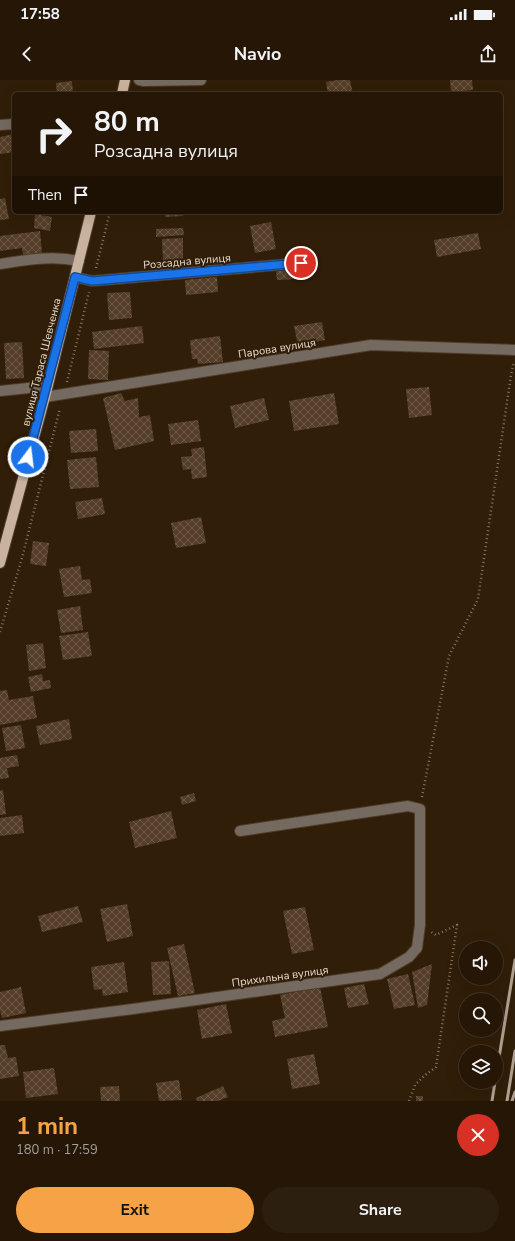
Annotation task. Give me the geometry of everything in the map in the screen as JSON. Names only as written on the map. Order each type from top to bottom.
[{"type":"main road","points":[[122,92],[125,80]]},
{"type":"main road","name":"вулиця Тараса Шевченка","points":[[0,563],[45,397],[91,214]]},
{"type":"street","points":[[139,80],[201,80]]},
{"type":"street","points":[[0,125],[12,124]]},
{"type":"street","points":[[0,264],[47,258],[79,261]]},
{"type":"street","name":"Розсадна вулиця","points":[[75,277],[92,281],[301,263]]},
{"type":"street","name":"Парова вулиця","points":[[45,397],[371,345],[515,350]]},
{"type":"street","points":[[0,391],[47,386]]},
{"type":"street","points":[[240,831],[408,806],[420,809]]},
{"type":"street","name":"Прихильна вулиця","points":[[0,1026],[380,974],[409,957],[417,948],[420,926],[420,809]]},
{"type":"path","points":[[94,273],[109,214]]},
{"type":"path","points":[[66,384],[90,288]]},
{"type":"path","points":[[420,809],[449,656],[478,599],[511,375],[515,360]]},
{"type":"path","points":[[0,632],[22,558],[62,401]]},
{"type":"path","points":[[409,1101],[415,1085],[436,1067],[457,925],[436,935],[420,926]]},
{"type":"building","points":[[350,80],[353,92],[328,92],[326,82]]},
{"type":"building","points":[[450,80],[472,80],[473,90],[451,92]]},
{"type":"building","points":[[72,81],[73,92],[57,92],[56,83]]},
{"type":"building","points":[[315,91],[315,92],[285,92]]},
{"type":"building","points":[[12,134],[12,152],[0,154],[0,137]]},
{"type":"building","points":[[5,198],[9,219],[0,220],[0,199]]},
{"type":"building","points":[[35,214],[52,217],[50,231],[34,228]]},
{"type":"building","points":[[165,214],[183,214],[183,216],[165,217]]},
{"type":"building","points":[[271,222],[276,249],[255,253],[250,226]]},
{"type":"building","points":[[183,228],[184,235],[156,237],[156,229]]},
{"type":"building","points":[[40,231],[42,253],[23,255],[22,248],[0,251],[0,236]]},
{"type":"building","points":[[478,233],[481,249],[437,257],[434,240]]},
{"type":"building","points":[[183,238],[183,261],[163,261],[162,239]]},
{"type":"building","points":[[297,269],[297,279],[277,280],[276,271]]},
{"type":"building","points":[[217,277],[218,292],[186,295],[185,280]]},
{"type":"building","points":[[130,292],[132,318],[109,320],[107,293]]},
{"type":"building","points":[[322,322],[325,340],[298,345],[294,326]]},
{"type":"building","points":[[142,326],[144,343],[94,349],[92,332]]},
{"type":"building","points":[[220,336],[223,362],[198,364],[197,359],[192,359],[190,340]]},
{"type":"building","points":[[22,342],[24,378],[6,379],[4,343]]},
{"type":"building","points":[[89,350],[109,351],[108,380],[88,379]]},
{"type":"building","points":[[429,387],[432,415],[409,418],[406,389]]},
{"type":"building","points":[[121,393],[125,401],[138,398],[139,417],[150,415],[154,441],[115,450],[103,398]]},
{"type":"building","points":[[334,393],[339,424],[294,431],[289,401]]},
{"type":"building","points":[[264,398],[269,420],[235,428],[230,406]]},
{"type":"building","points":[[198,420],[201,441],[171,445],[168,424]]},
{"type":"building","points":[[96,429],[98,451],[71,453],[69,431]]},
{"type":"building","points":[[204,447],[207,477],[192,479],[191,469],[183,470],[181,457],[192,456],[191,449]]},
{"type":"building","points":[[96,457],[99,487],[70,489],[67,460]]},
{"type":"building","points":[[102,498],[105,514],[78,519],[75,502]]},
{"type":"building","points":[[201,517],[206,543],[176,548],[171,523]]},
{"type":"building","points":[[33,541],[49,543],[46,566],[30,564]]},
{"type":"building","points":[[80,566],[82,580],[90,579],[92,593],[64,597],[59,569]]},
{"type":"building","points":[[80,606],[83,630],[61,633],[57,610]]},
{"type":"building","points":[[88,632],[92,656],[63,660],[59,636]]},
{"type":"building","points":[[43,643],[46,668],[29,671],[26,645]]},
{"type":"building","points":[[42,674],[43,681],[50,680],[51,688],[31,692],[28,677]]},
{"type":"building","points":[[7,690],[9,700],[33,696],[37,718],[0,725],[0,691]]},
{"type":"building","points":[[69,719],[72,739],[40,745],[36,726]]},
{"type":"building","points":[[21,725],[25,748],[6,751],[2,728]]},
{"type":"building","points":[[17,755],[19,766],[7,768],[9,778],[0,779],[0,758]]},
{"type":"building","points":[[3,790],[6,814],[0,815],[0,791]]},
{"type":"building","points":[[194,793],[196,801],[182,805],[180,797]]},
{"type":"building","points":[[171,811],[177,838],[135,848],[129,822]]},
{"type":"building","points":[[22,815],[24,833],[0,836],[0,818]]},
{"type":"building","points":[[127,904],[133,936],[107,942],[100,909]]},
{"type":"building","points":[[78,906],[83,922],[42,932],[38,916]]},
{"type":"building","points":[[305,907],[314,950],[292,954],[283,911]]},
{"type":"building","points":[[184,944],[195,993],[178,996],[167,948]]},
{"type":"building","points":[[169,961],[171,994],[153,995],[151,962]]},
{"type":"building","points":[[124,962],[128,992],[103,996],[102,989],[94,990],[91,967]]},
{"type":"building","points":[[432,964],[427,1005],[418,1008],[412,972]]},
{"type":"building","points":[[408,974],[415,1005],[394,1009],[387,979]]},
{"type":"building","points":[[364,984],[369,1004],[348,1008],[344,988]]},
{"type":"building","points":[[21,987],[26,1013],[2,1018],[0,1011],[0,992]]},
{"type":"building","points":[[320,987],[328,1027],[275,1037],[272,1021],[285,1018],[280,995]]},
{"type":"building","points":[[226,1004],[232,1033],[202,1039],[197,1010]]},
{"type":"building","points":[[0,1045],[5,1045],[8,1058],[16,1057],[19,1076],[0,1079]]},
{"type":"building","points":[[314,1054],[320,1084],[292,1089],[287,1059]]},
{"type":"building","points":[[54,1068],[58,1094],[26,1098],[23,1072]]},
{"type":"building","points":[[179,1080],[182,1100],[159,1101],[156,1083]]},
{"type":"building","points":[[119,1086],[120,1101],[101,1101],[100,1087]]},
{"type":"building","points":[[223,1086],[228,1097],[218,1101],[197,1101],[196,1098]]},
{"type":"building","points":[[416,1096],[423,1096],[423,1101],[416,1101]]},
{"type":"railway","points":[[501,1045],[515,960]]},
{"type":"railway","points":[[507,1101],[515,1051]]},
{"type":"railway","points":[[492,1101],[494,1089]]},
{"type":"railway","points":[[512,1101],[515,1092]]},
{"type":"route","points":[[28,457],[45,397],[75,277],[92,281],[301,263]]}]
